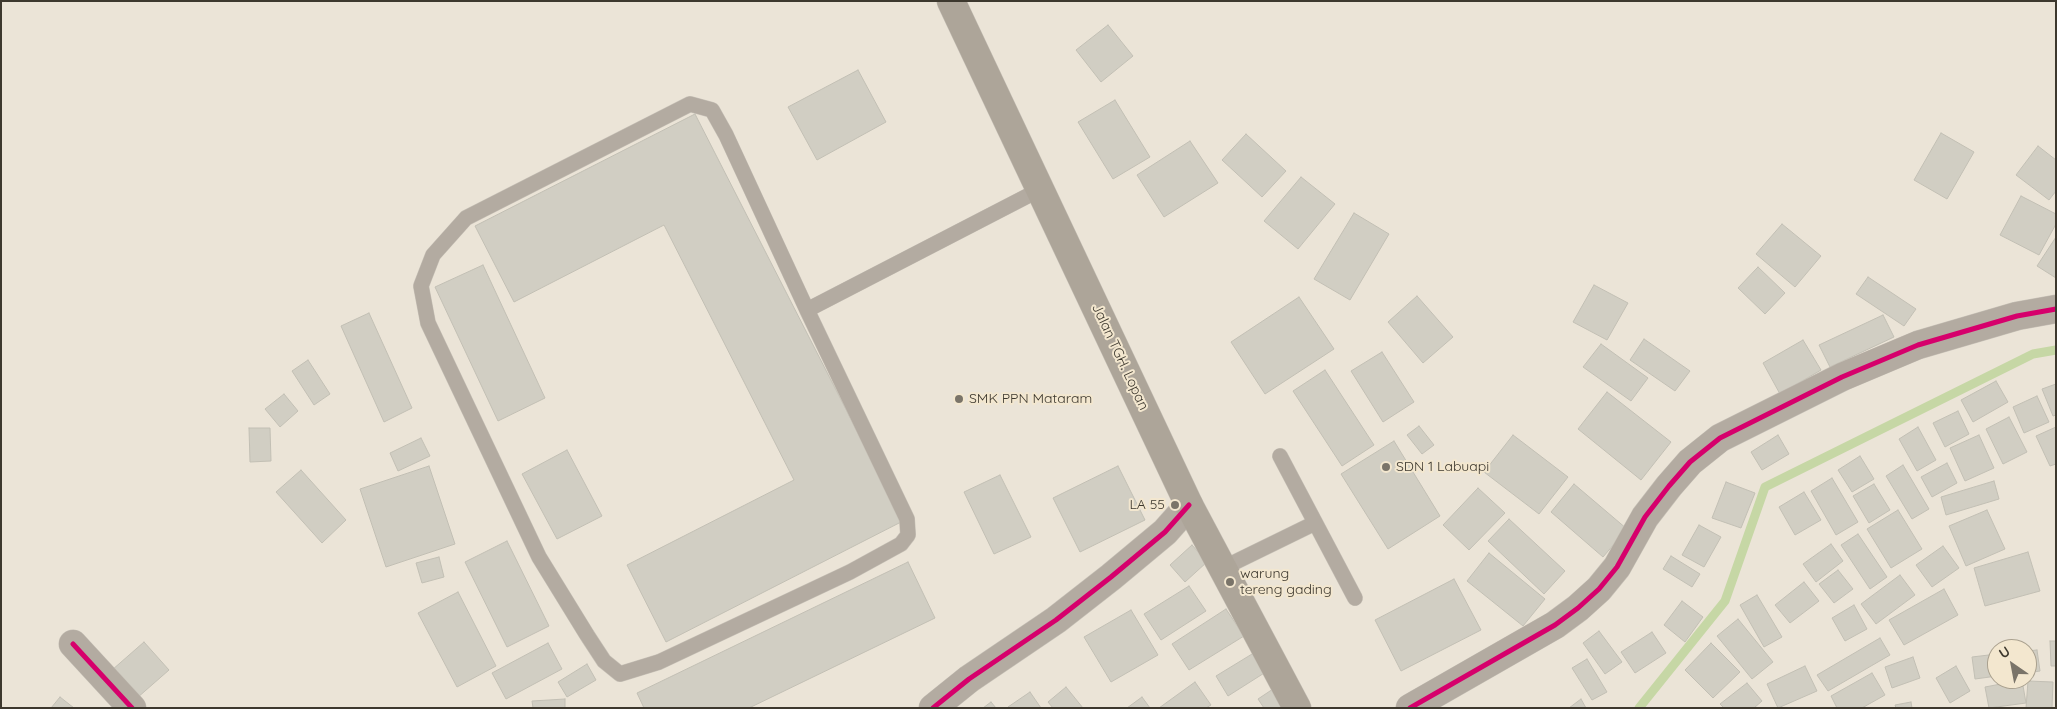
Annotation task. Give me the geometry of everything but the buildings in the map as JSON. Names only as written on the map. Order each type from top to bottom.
[{"type":"highway","name":"Jalan TGH. Lopan","points":[[951,1],[1189,505],[1298,708]]},
{"type":"street","points":[[1410,708],[1556,625],[1578,608],[1617,567],[1645,517],[1669,486],[1690,462],[1720,438],[1842,376],[1918,345],[2017,316],[2056,310]]},
{"type":"street","points":[[933,708],[969,679],[1056,620],[1111,577],[1165,532],[1189,505]]},
{"type":"street","points":[[73,644],[132,708]]},
{"type":"lane","points":[[690,104],[712,110],[726,135],[808,310],[907,519],[908,535],[901,544],[850,572],[659,662],[620,674],[604,661],[540,557],[428,323],[421,286],[434,255],[466,218],[690,104]]},
{"type":"lane","points":[[808,310],[1041,189]]},
{"type":"lane","points":[[1280,456],[1355,598]]},
{"type":"lane","points":[[1223,568],[1315,523]]},
{"type":"waterway","points":[[1639,708],[1725,601],[1765,487],[2033,354],[2056,350]]},
{"type":"cycle path","points":[[1410,708],[1555,625],[1578,608],[1599,589],[1617,567],[1645,517],[1669,486],[1690,462],[1720,438],[1842,377],[1918,345],[2017,316],[2056,309]]},
{"type":"cycle path","points":[[933,708],[969,679],[1056,620],[1111,577],[1165,532],[1189,505]]},
{"type":"cycle path","points":[[73,644],[132,708]]},
{"type":"place","name":"SMK PPN Mataram","points":[[959,399]]},
{"type":"place","name":"SDN 1 Labuapi","points":[[1386,467]]},
{"type":"place","name":"LA 55","points":[[1175,505]]},
{"type":"place","name":"warung tereng gading","points":[[1230,582]]}]
